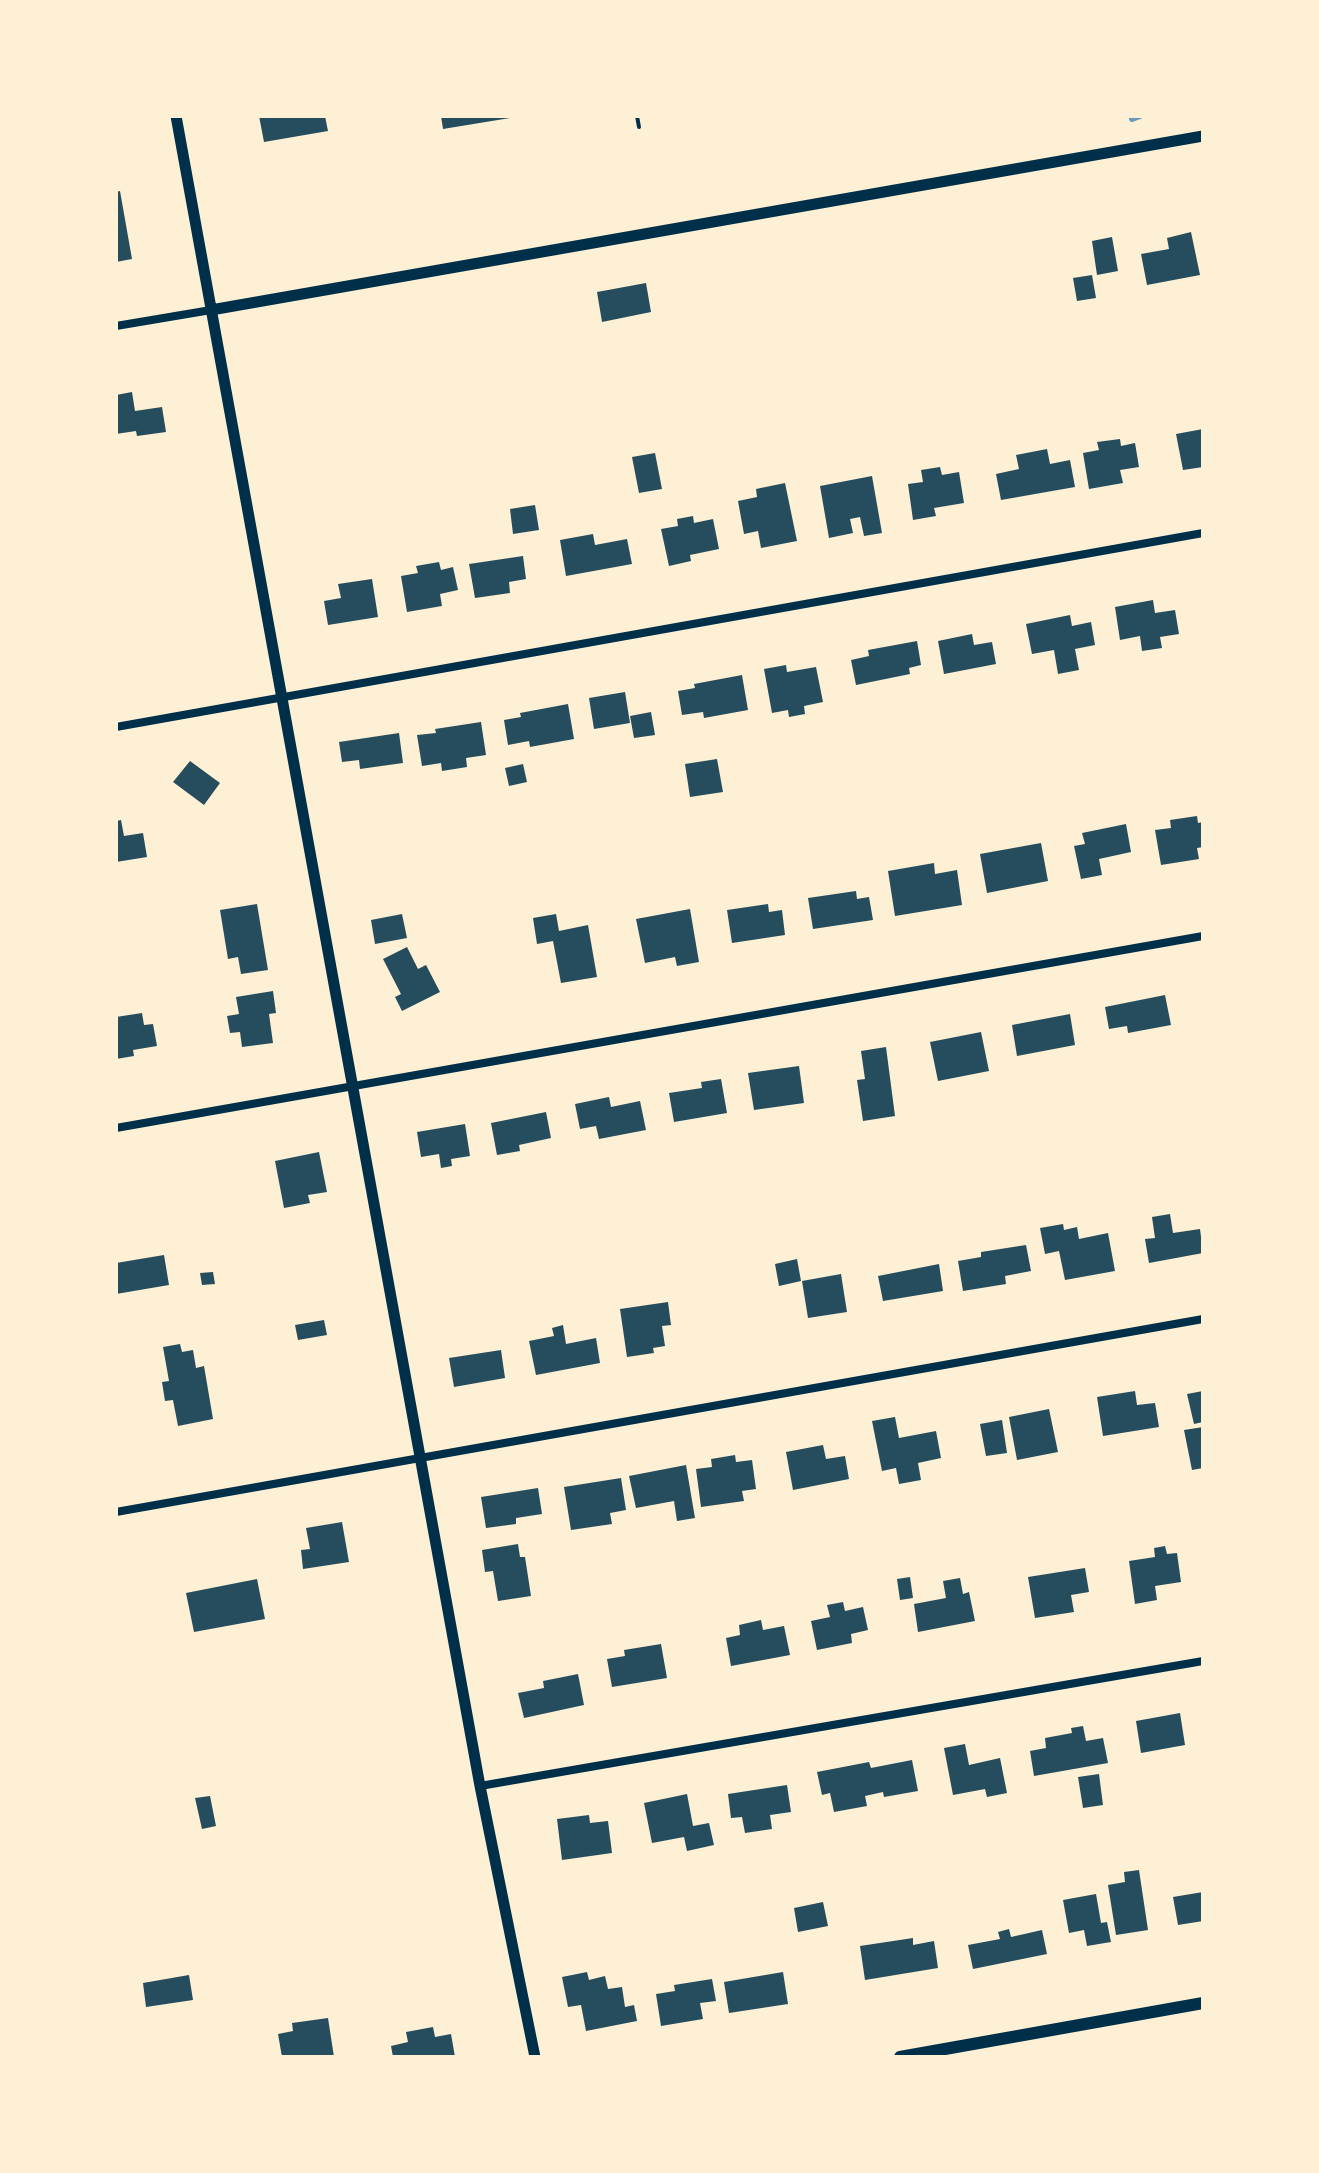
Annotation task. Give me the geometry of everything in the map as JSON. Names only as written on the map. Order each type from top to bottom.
[{"type":"main road","points":[[900,2057],[1203,2003]]},
{"type":"street","points":[[176,116],[480,1786],[535,2057]]},
{"type":"street","points":[[116,326],[1203,136]]},
{"type":"street","points":[[116,727],[1203,533]]},
{"type":"street","points":[[116,1128],[1203,936]]},
{"type":"street","points":[[116,1512],[1203,1319]]},
{"type":"street","points":[[480,1786],[1203,1661]]},
{"type":"lane","points":[[637,116],[639,127]]},
{"type":"building","points":[[259,116],[325,116],[328,131],[264,142]]},
{"type":"building","points":[[441,116],[509,116],[510,118],[443,129]]},
{"type":"building","points":[[120,191],[132,259],[116,262],[116,192]]},
{"type":"building","points":[[1191,232],[1200,275],[1147,285],[1141,254],[1169,249],[1167,238]]},
{"type":"building","points":[[1112,237],[1118,271],[1097,275],[1092,241]]},
{"type":"building","points":[[1092,275],[1096,298],[1077,301],[1073,278]]},
{"type":"building","points":[[646,283],[651,312],[602,322],[597,292]]},
{"type":"building","points":[[132,392],[135,411],[162,407],[166,432],[137,436],[136,431],[116,434],[116,395]]},
{"type":"building","points":[[1203,429],[1203,467],[1183,470],[1176,434]]},
{"type":"building","points":[[1120,439],[1121,446],[1135,443],[1139,467],[1120,470],[1123,483],[1089,489],[1083,453],[1099,450],[1097,442]]},
{"type":"building","points":[[1047,449],[1050,464],[1070,460],[1075,487],[1001,500],[996,474],[1019,469],[1016,455]]},
{"type":"building","points":[[655,453],[662,489],[639,493],[632,457]]},
{"type":"building","points":[[940,467],[942,475],[959,472],[964,503],[934,508],[936,516],[913,520],[908,484],[923,482],[921,470]]},
{"type":"building","points":[[872,476],[882,533],[864,536],[860,517],[850,519],[853,533],[829,538],[820,486]]},
{"type":"building","points":[[785,483],[797,541],[761,548],[758,531],[744,534],[738,501],[757,497],[756,489]]},
{"type":"building","points":[[535,505],[539,530],[513,534],[510,509]]},
{"type":"building","points":[[693,516],[694,523],[713,519],[719,549],[690,555],[691,561],[669,566],[661,529],[678,526],[677,519]]},
{"type":"building","points":[[593,534],[595,545],[627,539],[632,564],[566,576],[560,540]]},
{"type":"building","points":[[523,556],[526,579],[509,582],[510,593],[475,598],[469,564]]},
{"type":"building","points":[[439,562],[441,570],[453,567],[458,590],[440,594],[442,606],[407,612],[401,576],[418,573],[416,566]]},
{"type":"building","points":[[372,579],[378,617],[328,625],[324,601],[341,598],[338,584]]},
{"type":"building","points":[[1153,600],[1155,613],[1175,610],[1179,634],[1160,637],[1162,648],[1142,651],[1140,636],[1120,640],[1115,607]]},
{"type":"building","points":[[1070,615],[1072,626],[1091,622],[1095,645],[1075,649],[1079,670],[1058,674],[1054,650],[1032,654],[1026,624]]},
{"type":"building","points":[[972,634],[974,645],[992,642],[996,664],[944,674],[938,641]]},
{"type":"building","points":[[917,641],[921,665],[909,668],[910,674],[856,685],[851,660],[869,656],[868,650]]},
{"type":"building","points":[[786,665],[787,672],[816,667],[823,702],[804,706],[805,714],[789,717],[788,710],[772,713],[764,669]]},
{"type":"building","points":[[742,675],[748,710],[704,718],[703,712],[682,715],[678,691],[695,688],[694,684]]},
{"type":"building","points":[[625,692],[630,723],[594,729],[589,698]]},
{"type":"building","points":[[568,704],[574,739],[530,747],[529,741],[508,745],[504,720],[521,717],[520,713]]},
{"type":"building","points":[[651,712],[655,735],[634,738],[630,716]]},
{"type":"building","points":[[481,722],[486,755],[466,758],[467,767],[442,771],[441,763],[422,766],[417,735]]},
{"type":"building","points":[[399,733],[403,763],[360,769],[359,760],[342,762],[339,742]]},
{"type":"building","points":[[717,759],[723,792],[690,797],[685,764]]},
{"type":"building","points":[[190,761],[220,783],[204,805],[173,782]]},
{"type":"building","points":[[523,764],[527,782],[509,786],[505,768]]},
{"type":"building","points":[[1197,816],[1198,823],[1203,822],[1203,847],[1197,848],[1199,859],[1161,865],[1155,830],[1171,828],[1170,820]]},
{"type":"building","points":[[121,820],[124,836],[143,833],[147,857],[116,862],[116,821]]},
{"type":"building","points":[[1126,824],[1131,852],[1099,859],[1102,875],[1081,879],[1074,846],[1085,844],[1082,833]]},
{"type":"building","points":[[1041,843],[1048,881],[987,893],[980,854]]},
{"type":"building","points":[[934,863],[935,874],[957,870],[962,905],[895,916],[888,871]]},
{"type":"building","points":[[856,891],[857,899],[869,897],[873,920],[813,929],[808,898]]},
{"type":"building","points":[[257,904],[268,970],[241,974],[238,957],[228,959],[220,910]]},
{"type":"building","points":[[768,904],[769,912],[782,910],[785,935],[732,943],[727,910]]},
{"type":"building","points":[[690,909],[699,962],[677,966],[675,957],[645,963],[636,919]]},
{"type":"building","points":[[402,914],[407,938],[375,944],[371,920]]},
{"type":"building","points":[[556,914],[559,931],[588,925],[597,977],[561,983],[553,941],[537,944],[533,918]]},
{"type":"building","points":[[407,947],[418,969],[426,965],[440,992],[402,1011],[395,997],[401,994],[383,959]]},
{"type":"building","points":[[273,991],[276,1013],[269,1014],[273,1043],[242,1047],[240,1032],[230,1033],[227,1016],[239,1014],[236,997]]},
{"type":"building","points":[[1165,995],[1171,1025],[1128,1033],[1127,1026],[1109,1029],[1105,1007]]},
{"type":"building","points":[[142,1013],[144,1025],[153,1024],[157,1046],[133,1050],[134,1056],[116,1059],[116,1017]]},
{"type":"building","points":[[1070,1014],[1075,1045],[1017,1056],[1012,1025]]},
{"type":"building","points":[[981,1032],[989,1071],[938,1081],[930,1042]]},
{"type":"building","points":[[886,1047],[895,1116],[863,1121],[857,1080],[865,1079],[861,1051]]},
{"type":"building","points":[[799,1066],[804,1103],[754,1110],[748,1073]]},
{"type":"building","points":[[721,1079],[727,1113],[674,1122],[669,1093],[702,1088],[701,1082]]},
{"type":"building","points":[[609,1097],[611,1107],[640,1101],[646,1130],[599,1139],[596,1126],[580,1129],[575,1104]]},
{"type":"building","points":[[546,1112],[551,1138],[519,1145],[520,1151],[497,1155],[491,1123]]},
{"type":"building","points":[[465,1124],[470,1156],[451,1159],[452,1166],[441,1168],[439,1154],[421,1157],[417,1132]]},
{"type":"building","points":[[319,1152],[327,1192],[308,1195],[310,1203],[284,1208],[275,1161]]},
{"type":"building","points":[[1170,1214],[1173,1233],[1200,1229],[1203,1253],[1149,1263],[1145,1239],[1155,1238],[1152,1217]]},
{"type":"building","points":[[1063,1224],[1064,1230],[1077,1227],[1079,1239],[1108,1233],[1115,1271],[1065,1280],[1059,1251],[1045,1254],[1040,1228]]},
{"type":"building","points":[[1026,1245],[1031,1271],[1005,1276],[1006,1284],[963,1291],[958,1261],[981,1257],[981,1252]]},
{"type":"building","points":[[164,1255],[169,1285],[116,1294],[116,1263]]},
{"type":"building","points":[[797,1259],[801,1281],[779,1286],[775,1264]]},
{"type":"building","points":[[939,1264],[943,1291],[883,1301],[878,1276]]},
{"type":"building","points":[[213,1272],[215,1284],[202,1285],[200,1273]]},
{"type":"building","points":[[841,1274],[847,1312],[808,1318],[802,1281]]},
{"type":"building","points":[[668,1302],[671,1325],[662,1326],[665,1346],[653,1348],[654,1353],[627,1357],[620,1309]]},
{"type":"building","points":[[324,1320],[327,1335],[298,1340],[295,1325]]},
{"type":"building","points":[[563,1325],[566,1344],[596,1338],[600,1363],[536,1375],[529,1341],[554,1336],[552,1328]]},
{"type":"building","points":[[180,1344],[182,1352],[193,1350],[196,1368],[204,1366],[213,1419],[178,1426],[173,1400],[165,1401],[162,1382],[169,1381],[163,1347]]},
{"type":"building","points":[[501,1350],[505,1378],[454,1387],[449,1358]]},
{"type":"building","points":[[1135,1391],[1137,1405],[1155,1403],[1159,1427],[1103,1436],[1097,1397]]},
{"type":"building","points":[[1203,1391],[1203,1422],[1194,1424],[1187,1394]]},
{"type":"building","points":[[1049,1409],[1058,1452],[1017,1460],[1009,1417]]},
{"type":"building","points":[[895,1417],[899,1438],[936,1431],[941,1458],[918,1463],[921,1480],[899,1484],[896,1468],[882,1471],[872,1421]]},
{"type":"building","points":[[1002,1420],[1007,1453],[986,1456],[980,1424]]},
{"type":"building","points":[[1203,1427],[1203,1468],[1192,1470],[1184,1430]]},
{"type":"building","points":[[823,1445],[826,1459],[845,1456],[849,1479],[793,1490],[786,1452]]},
{"type":"building","points":[[735,1455],[736,1462],[752,1460],[756,1489],[742,1491],[744,1501],[701,1507],[696,1469],[712,1467],[711,1459]]},
{"type":"building","points":[[686,1465],[695,1518],[677,1521],[674,1501],[636,1508],[629,1476]]},
{"type":"building","points":[[621,1478],[626,1510],[610,1513],[612,1524],[571,1530],[564,1487]]},
{"type":"building","points":[[538,1488],[542,1514],[516,1518],[516,1524],[486,1528],[481,1497]]},
{"type":"building","points":[[342,1522],[349,1562],[303,1569],[301,1550],[310,1549],[306,1528]]},
{"type":"building","points":[[518,1544],[520,1557],[525,1557],[531,1596],[498,1601],[493,1571],[485,1572],[482,1550]]},
{"type":"building","points":[[1165,1546],[1167,1554],[1177,1553],[1181,1582],[1155,1586],[1157,1600],[1135,1604],[1129,1561],[1155,1557],[1154,1548]]},
{"type":"building","points":[[1085,1568],[1089,1592],[1071,1595],[1074,1612],[1035,1618],[1028,1577]]},
{"type":"building","points":[[910,1577],[913,1598],[900,1600],[897,1579]]},
{"type":"building","points":[[960,1578],[963,1594],[969,1592],[975,1621],[918,1632],[914,1604],[946,1598],[943,1581]]},
{"type":"building","points":[[257,1579],[265,1619],[194,1632],[186,1593]]},
{"type":"building","points":[[843,1602],[845,1611],[863,1607],[868,1630],[851,1634],[852,1643],[817,1650],[811,1621],[830,1617],[827,1605]]},
{"type":"building","points":[[761,1620],[763,1630],[784,1626],[790,1655],[731,1666],[726,1638],[740,1635],[739,1625]]},
{"type":"building","points":[[661,1644],[667,1678],[612,1687],[607,1659],[625,1656],[624,1650]]},
{"type":"building","points":[[578,1674],[584,1705],[524,1718],[518,1693],[544,1688],[543,1681]]},
{"type":"building","points":[[1180,1713],[1185,1745],[1141,1753],[1136,1721]]},
{"type":"building","points":[[1083,1726],[1086,1741],[1103,1738],[1108,1763],[1034,1776],[1030,1751],[1046,1748],[1045,1738],[1072,1733],[1071,1728]]},
{"type":"building","points":[[965,1744],[969,1765],[1000,1758],[1007,1793],[987,1797],[985,1789],[953,1795],[944,1748]]},
{"type":"building","points":[[912,1760],[918,1791],[884,1797],[883,1792],[865,1796],[867,1806],[834,1812],[830,1793],[822,1795],[817,1772],[869,1762],[871,1768]]},
{"type":"building","points":[[1099,1774],[1103,1805],[1083,1808],[1078,1777]]},
{"type":"building","points":[[787,1785],[791,1812],[770,1815],[772,1829],[745,1833],[742,1817],[731,1818],[728,1794]]},
{"type":"building","points":[[687,1794],[693,1826],[709,1823],[714,1845],[687,1851],[684,1837],[652,1843],[644,1803]]},
{"type":"building","points":[[210,1796],[216,1826],[202,1829],[195,1798]]},
{"type":"building","points":[[589,1815],[590,1823],[608,1821],[612,1853],[562,1860],[557,1819]]},
{"type":"building","points":[[1139,1870],[1148,1930],[1116,1935],[1108,1885],[1125,1882],[1124,1872]]},
{"type":"building","points":[[1203,1892],[1203,1921],[1178,1925],[1173,1897]]},
{"type":"building","points":[[1096,1894],[1101,1923],[1107,1922],[1111,1942],[1087,1946],[1084,1930],[1069,1933],[1063,1900]]},
{"type":"building","points":[[823,1902],[828,1926],[798,1932],[794,1908]]},
{"type":"building","points":[[1009,1929],[1011,1937],[1042,1930],[1047,1954],[973,1969],[968,1945],[1000,1939],[998,1932]]},
{"type":"building","points":[[913,1938],[913,1945],[934,1941],[938,1968],[865,1980],[860,1946]]},
{"type":"building","points":[[587,1972],[589,1980],[605,1976],[608,1989],[622,1987],[625,2007],[634,2005],[637,2021],[586,2031],[581,2005],[568,2007],[562,1977]]},
{"type":"building","points":[[783,1972],[788,2004],[729,2013],[724,1982]]},
{"type":"building","points":[[189,1975],[193,2000],[146,2007],[143,1983]]},
{"type":"building","points":[[712,1979],[716,2001],[700,2003],[703,2019],[661,2026],[656,1994],[675,1991],[674,1985]]},
{"type":"building","points":[[328,2018],[334,2057],[282,2057],[278,2034],[293,2031],[292,2023]]},
{"type":"building","points":[[433,2027],[435,2037],[451,2034],[455,2057],[393,2057],[391,2046],[408,2042],[406,2032]]},
{"type":"waterway","points":[[1132,119],[1140,116]]}]
